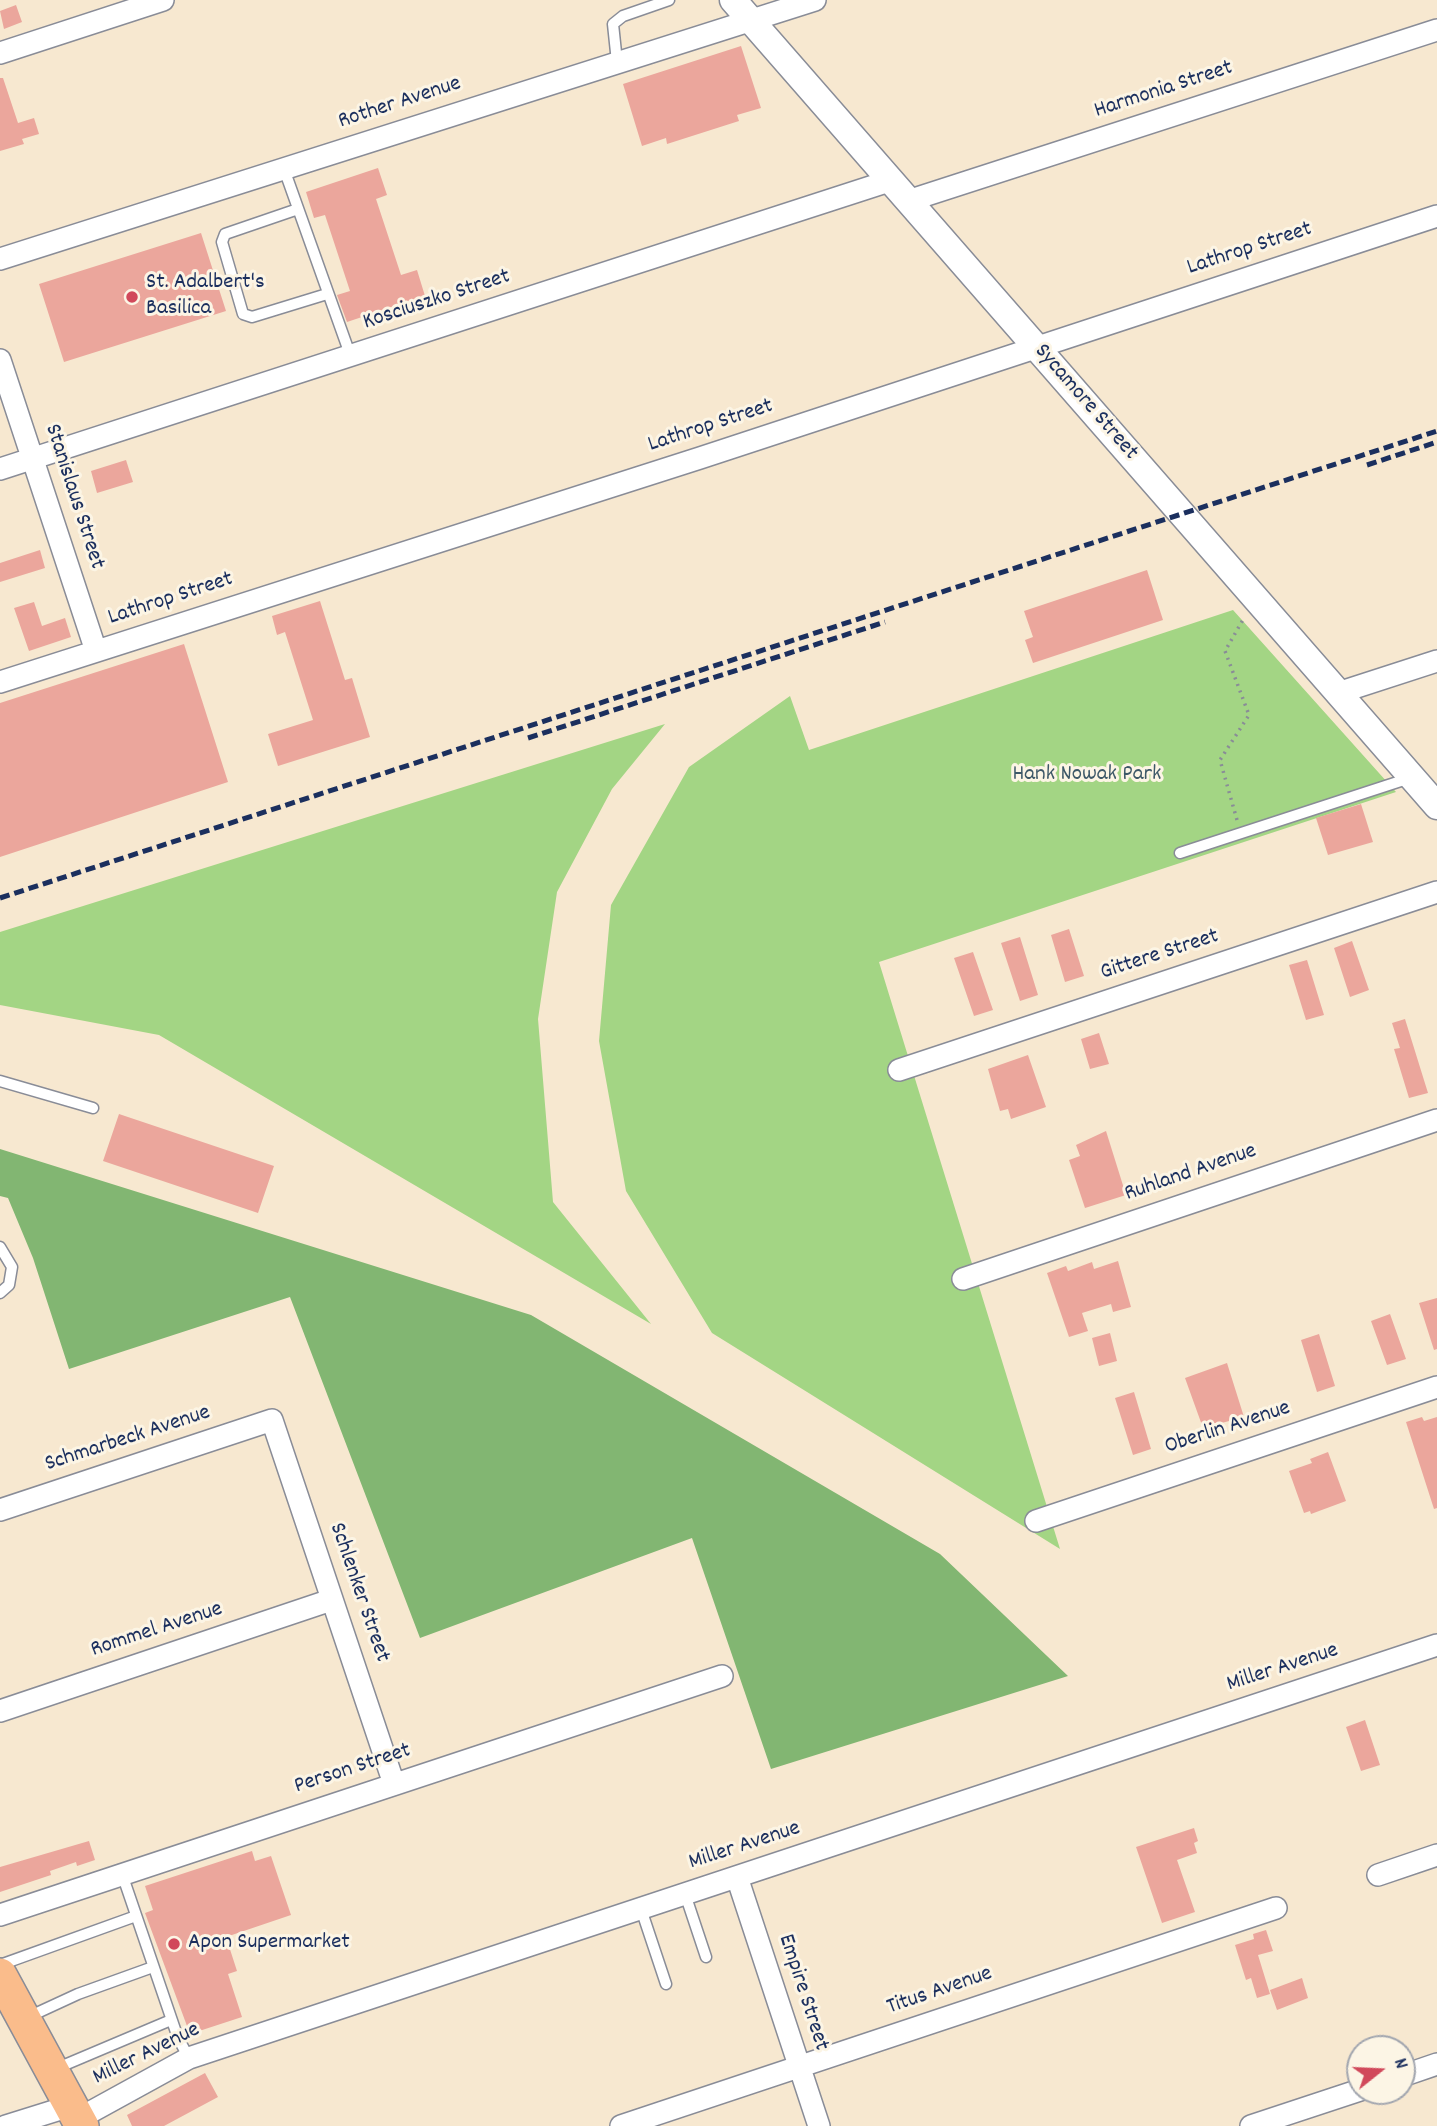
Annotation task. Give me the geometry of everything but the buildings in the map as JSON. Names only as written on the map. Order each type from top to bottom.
[{"type":"main road","points":[[0,1975],[77,2117]]},
{"type":"street","points":[[0,53],[163,0]]},
{"type":"street","name":"Sycamore Street","points":[[733,0],[1437,806]]},
{"type":"street","name":"Rother Avenue","points":[[0,259],[816,0]]},
{"type":"street","name":"Harmonia Street","points":[[908,201],[1437,30]]},
{"type":"street","name":"Kosciuszko Street","points":[[0,469],[889,181]]},
{"type":"street","name":"Lathrop Street","points":[[0,682],[1437,216]]},
{"type":"street","name":"Stanislaus Street","points":[[0,360],[96,651]]},
{"type":"street","points":[[1338,694],[1437,660]]},
{"type":"street","name":"Gittere Street","points":[[899,1070],[1437,892]]},
{"type":"street","name":"Ruhland Avenue","points":[[962,1279],[1437,1120]]},
{"type":"street","name":"Oberlin Avenue","points":[[1037,1521],[1437,1387]]},
{"type":"street","name":"Schmarbeck Avenue","points":[[0,1510],[272,1420]]},
{"type":"street","name":"Schlenker Street","points":[[272,1420],[394,1784]]},
{"type":"street","name":"Rommel Avenue","points":[[0,1711],[331,1600]]},
{"type":"street","name":"Miller Avenue","points":[[6,2126],[77,2117],[189,2058],[1437,1645]]},
{"type":"street","name":"Person Street","points":[[0,1915],[722,1676]]},
{"type":"street","points":[[1378,1875],[1437,1855]]},
{"type":"street","name":"Empire Street","points":[[737,1877],[819,2126]]},
{"type":"street","name":"Titus Avenue","points":[[621,2126],[1276,1908]]},
{"type":"street","points":[[1416,2071],[1437,2064]]},
{"type":"street","points":[[1251,2126],[1346,2095]]},
{"type":"lane","points":[[617,62],[613,24],[623,16],[669,0]]},
{"type":"lane","points":[[284,169],[351,357]]},
{"type":"lane","points":[[298,209],[225,234],[222,242],[243,314],[252,317],[327,294]]},
{"type":"lane","points":[[1180,853],[1413,778]]},
{"type":"lane","points":[[0,1082],[93,1108]]},
{"type":"lane","points":[[0,1247],[12,1267],[9,1284],[0,1293]]},
{"type":"lane","points":[[122,1874],[172,2020],[189,2058]]},
{"type":"lane","points":[[685,1894],[706,1957]]},
{"type":"lane","points":[[641,1909],[666,1984]]},
{"type":"lane","points":[[0,1965],[136,1916]]},
{"type":"lane","points":[[24,2020],[78,1994],[153,1967]]},
{"type":"lane","points":[[51,2070],[97,2048],[172,2020]]},
{"type":"path","points":[[1241,833],[1220,760],[1249,715],[1225,651],[1244,618]]},
{"type":"green space","name":"Hank Nowak Park","points":[[1233,610],[1396,792],[879,962],[1060,1549],[712,1333],[626,1191],[599,1041],[611,905],[689,767],[790,696],[809,750]]},
{"type":"green space","points":[[665,724],[612,789],[557,892],[538,1019],[553,1202],[651,1324],[159,1035],[0,1005],[0,932]]},
{"type":"green space","points":[[0,1149],[531,1315],[940,1554],[1068,1676],[771,1769],[692,1538],[420,1638],[290,1297],[69,1369],[33,1258],[8,1198],[0,1196]]},
{"type":"railway","points":[[0,898],[1437,431]]},
{"type":"railway","points":[[1367,465],[1437,442]]},
{"type":"railway","points":[[528,738],[885,622]]},
{"type":"place","name":"St. Adalbert's Basilica","points":[[132,297]]},
{"type":"place","name":"Apon Supermarket","points":[[174,1944]]}]
